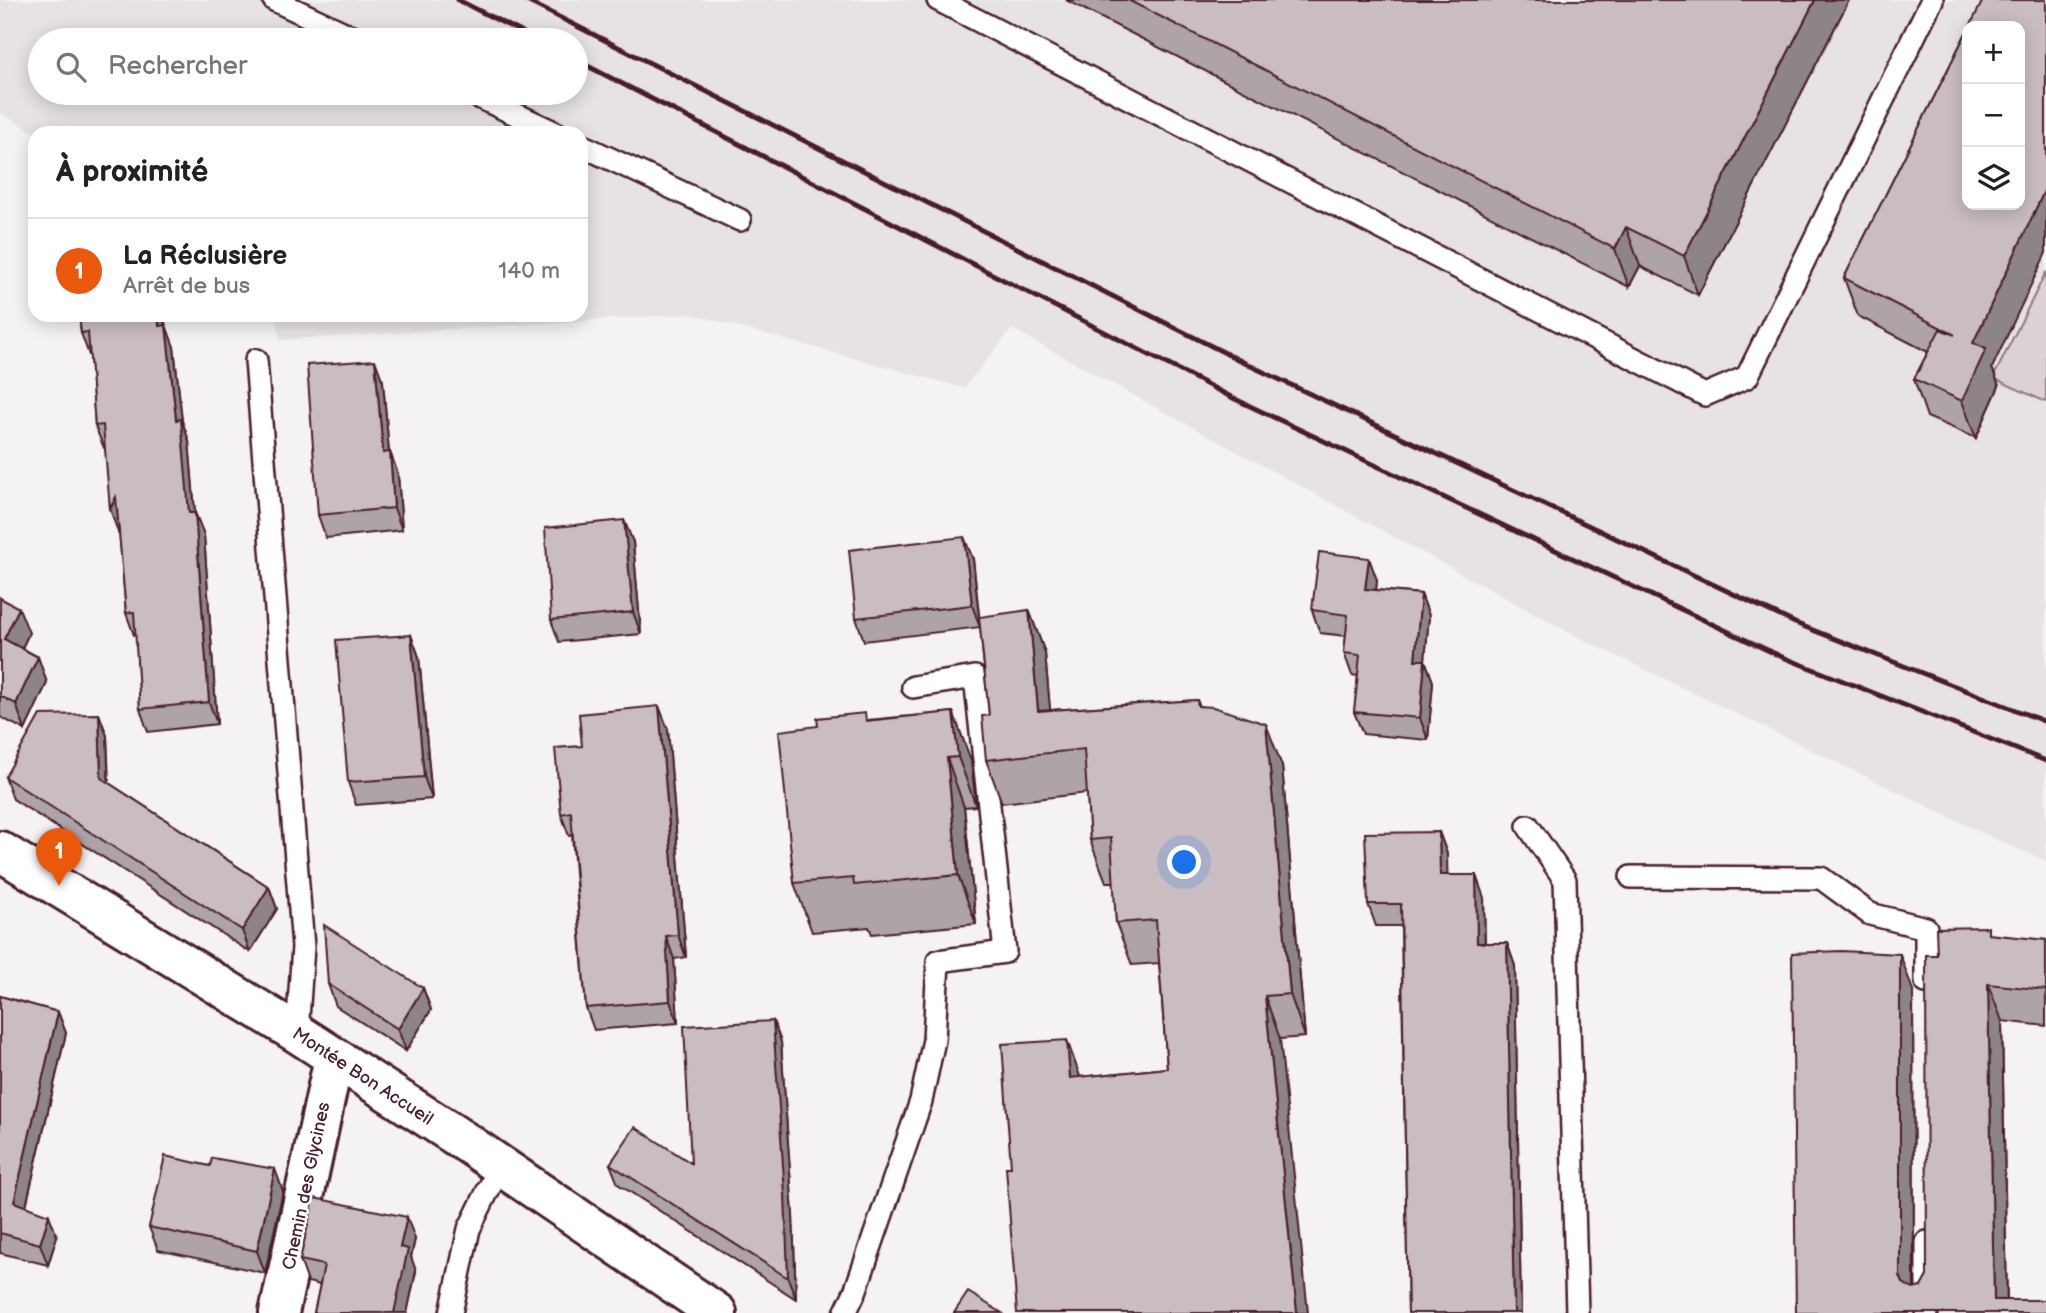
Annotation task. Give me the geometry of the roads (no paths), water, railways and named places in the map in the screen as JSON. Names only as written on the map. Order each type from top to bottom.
[{"type":"main road","name":"Montée Bon Accueil","points":[[0,851],[297,1033],[717,1313]]},
{"type":"main road","name":"Chemin des Glycines","points":[[279,1313],[334,1058]]},
{"type":"lane","points":[[274,0],[334,28]]},
{"type":"lane","points":[[938,0],[1705,395],[1747,377],[1932,0]]},
{"type":"lane","points":[[496,105],[540,126]]},
{"type":"lane","points":[[588,148],[740,220]]},
{"type":"lane","points":[[256,360],[303,947],[297,1033]]},
{"type":"lane","points":[[845,1313],[855,1292],[921,1101],[934,1040],[938,961],[1005,952],[975,677],[913,687]]},
{"type":"lane","points":[[1528,826],[1565,880],[1577,1313]]},
{"type":"lane","points":[[1631,877],[1821,878],[1870,914],[1926,928],[1926,996]]},
{"type":"lane","points":[[451,1313],[469,1229],[500,1166]]},
{"type":"lane","points":[[1927,1217],[1927,1313]]},
{"type":"railway","points":[[458,0],[513,28]]},
{"type":"railway","points":[[525,0],[581,28]]},
{"type":"railway","points":[[588,32],[1251,366],[1795,623],[2046,722]]},
{"type":"railway","points":[[588,66],[1235,399],[1780,656],[2046,761]]},
{"type":"place","name":"La Réclusière","points":[[59,886]]}]
